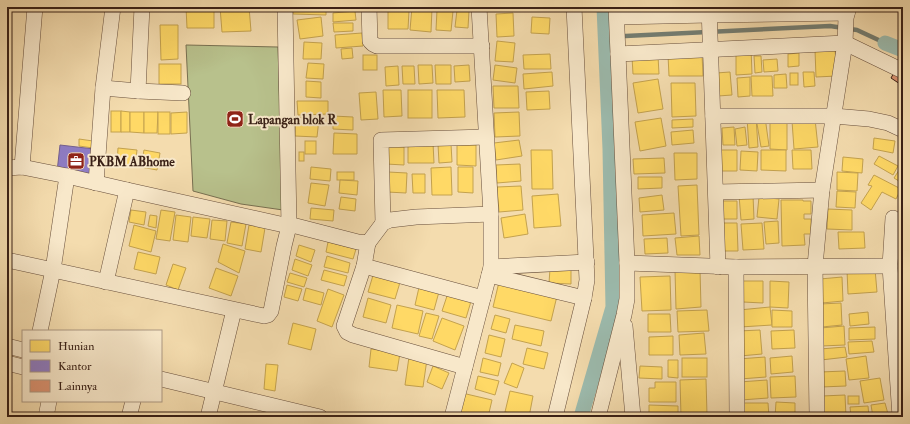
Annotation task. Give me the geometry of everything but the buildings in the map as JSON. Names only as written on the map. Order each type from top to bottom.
[{"type":"street","points":[[22,167],[34,7]]},
{"type":"street","points":[[96,183],[103,88],[112,7]]},
{"type":"street","points":[[138,91],[142,7]]},
{"type":"street","points":[[7,260],[234,310],[264,316],[268,315],[271,311],[289,226],[285,7]]},
{"type":"street","points":[[369,7],[370,41],[377,46],[482,46]]},
{"type":"street","points":[[452,417],[490,271],[491,214],[479,7]]},
{"type":"street","points":[[555,417],[587,280],[574,7]]},
{"type":"street","points":[[598,417],[627,299],[627,264],[616,15],[847,12],[845,41],[822,190],[815,266],[817,417]]},
{"type":"street","points":[[709,14],[718,267]]},
{"type":"street","points":[[618,52],[845,41],[903,71]]},
{"type":"street","points":[[103,88],[183,93]]},
{"type":"street","points":[[713,116],[834,116],[869,119],[888,123],[903,130]]},
{"type":"street","points":[[382,224],[382,140],[486,137]]},
{"type":"street","points":[[7,168],[22,167],[67,176],[289,226],[296,226],[358,242],[368,242]]},
{"type":"street","points":[[40,330],[53,270],[67,176]]},
{"type":"street","points":[[106,282],[127,190]]},
{"type":"street","points":[[716,192],[822,190]]},
{"type":"street","points":[[465,367],[347,332],[344,326],[364,266],[368,242],[382,224],[390,220],[416,217],[491,214]]},
{"type":"street","points":[[893,218],[890,266],[900,417]]},
{"type":"street","points":[[490,271],[587,262]]},
{"type":"street","points":[[627,264],[718,267],[890,266]]},
{"type":"street","points":[[364,266],[482,298]]},
{"type":"street","points":[[736,267],[737,417]]},
{"type":"street","points":[[490,271],[584,298]]},
{"type":"street","points":[[208,417],[234,310]]},
{"type":"street","points":[[624,315],[633,417]]},
{"type":"street","points":[[7,346],[22,350]]},
{"type":"street","points":[[7,363],[22,367]]},
{"type":"street","points":[[162,379],[294,414],[320,417]]},
{"type":"street","points":[[46,417],[49,402]]},
{"type":"street","points":[[129,417],[133,402]]},
{"type":"green space","name":"Lapangan blok R","points":[[186,45],[278,47],[283,210],[241,204],[193,191]]},
{"type":"waterway","points":[[581,417],[613,307],[610,149],[604,7]]},
{"type":"waterway","points":[[605,37],[830,26],[857,30],[885,43]]},
{"type":"waterway","points":[[885,43],[903,50]]},
{"type":"place","name":"Lapangan blok R","points":[[235,119]]},
{"type":"place","name":"PKBM ABhome","points":[[76,161]]}]
